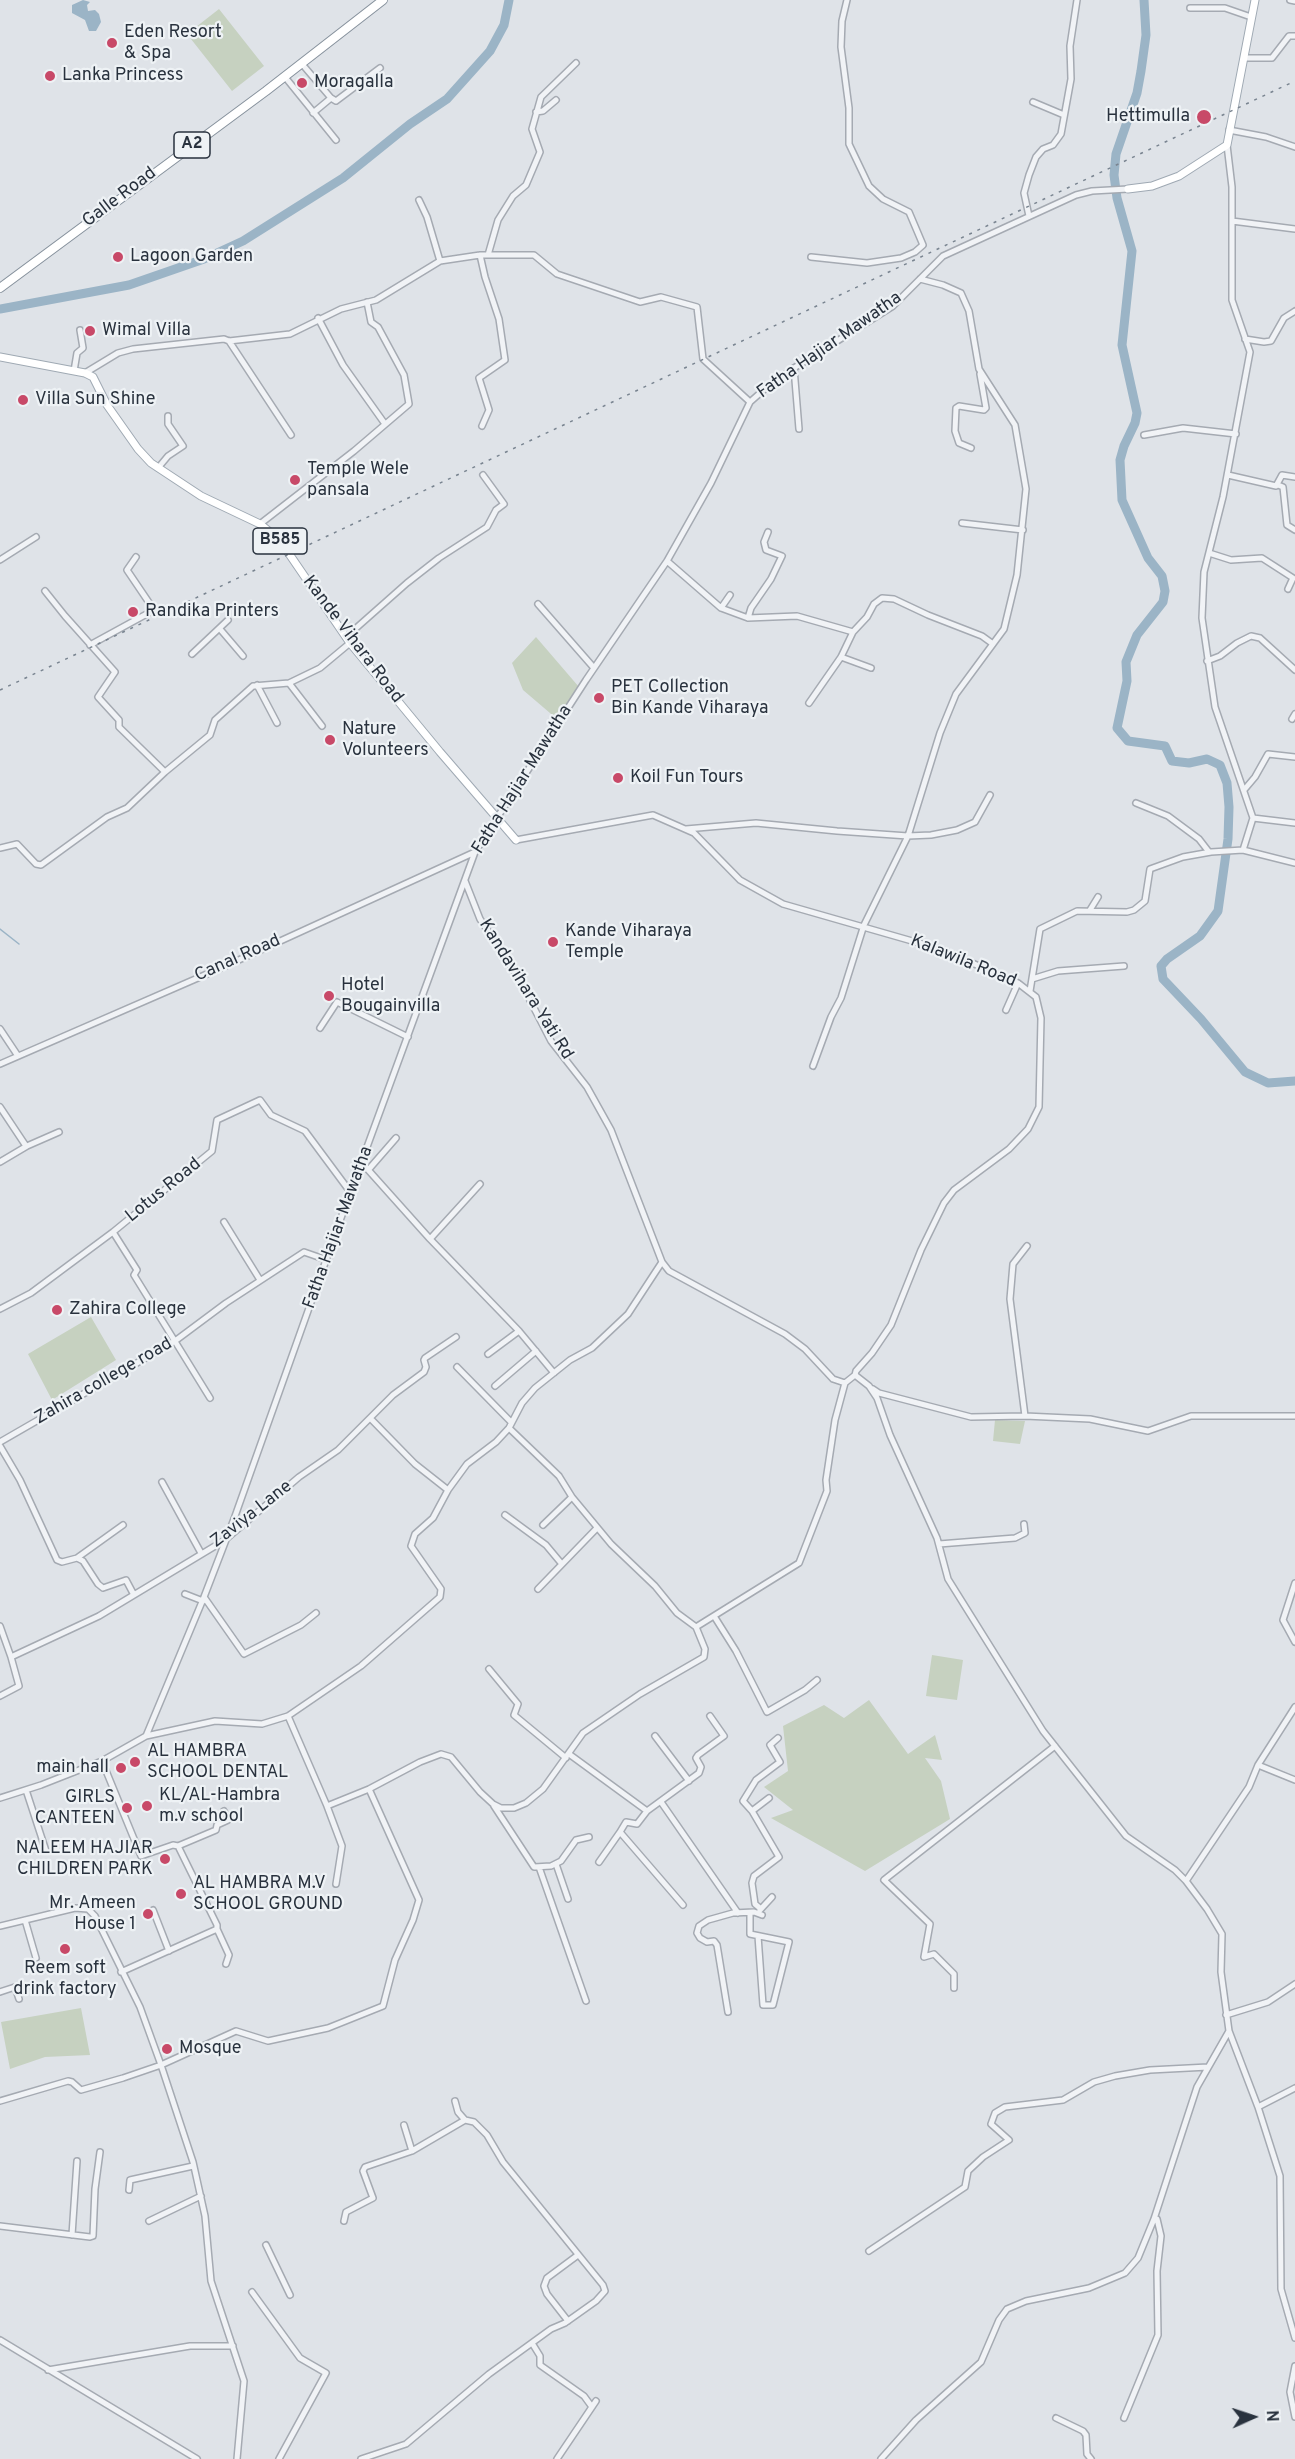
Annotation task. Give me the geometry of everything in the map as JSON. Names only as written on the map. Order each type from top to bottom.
[{"type":"highway","name":"Galle Road","points":[[0,288],[302,64],[383,0]]},
{"type":"main road","points":[[1128,189],[1152,186],[1179,176],[1227,145],[1255,0]]},
{"type":"main road","points":[[0,357],[85,373]]},
{"type":"main road","name":"Kande Vihara Road","points":[[85,373],[93,377],[107,405],[138,449],[158,468],[201,496],[260,524],[281,542],[348,640],[516,840]]},
{"type":"street","points":[[811,257],[867,263],[901,258],[915,252],[923,245],[909,212],[884,199],[869,186],[849,144],[849,108],[841,47],[842,21],[847,0]]},
{"type":"street","points":[[1029,216],[1024,193],[1036,157],[1043,149],[1053,145],[1061,134],[1071,79],[1070,46],[1077,0]]},
{"type":"street","points":[[1290,0],[1295,1]]},
{"type":"street","points":[[1190,8],[1225,8],[1251,17]]},
{"type":"street","points":[[1244,58],[1272,58],[1289,36],[1295,36]]},
{"type":"street","points":[[488,255],[498,220],[513,196],[526,185],[540,152],[532,129],[541,97],[576,63]]},
{"type":"street","points":[[302,64],[336,102],[380,68]]},
{"type":"street","points":[[285,76],[336,140]]},
{"type":"street","points":[[313,113],[331,98]]},
{"type":"street","points":[[536,112],[543,111],[556,100]]},
{"type":"street","points":[[1033,102],[1064,115]]},
{"type":"street","points":[[1229,130],[1266,137],[1295,147]]},
{"type":"street","points":[[1227,145],[1232,187],[1232,300],[1250,352],[1228,475],[1204,572],[1202,618],[1215,707],[1253,818],[1241,851]]},
{"type":"street","name":"Fatha Hajiar Mawatha","points":[[146,1736],[204,1599],[475,852],[594,668],[667,561],[711,483],[750,402],[794,368],[893,306],[943,256],[1076,195],[1092,190],[1128,189]]},
{"type":"street","points":[[419,200],[427,217],[440,261]]},
{"type":"street","points":[[1232,221],[1295,229]]},
{"type":"street","points":[[480,255],[499,319],[505,360],[479,378],[489,410],[482,426]]},
{"type":"street","points":[[85,373],[118,354],[133,349],[290,334],[318,318],[367,302],[393,290],[440,261],[480,255],[534,255],[557,274],[640,302],[661,297],[698,307],[703,358],[750,402]]},
{"type":"street","points":[[920,279],[961,293],[969,311],[986,408],[984,410],[959,406],[956,408],[956,431],[959,444],[971,448]]},
{"type":"street","points":[[260,524],[345,458],[409,404],[404,375],[378,327],[371,322],[367,302]]},
{"type":"street","points":[[1245,339],[1271,341],[1284,318],[1295,311]]},
{"type":"street","points":[[318,318],[343,365],[385,424]]},
{"type":"street","points":[[74,371],[77,353],[83,348],[80,330]]},
{"type":"street","points":[[229,341],[291,435]]},
{"type":"street","points":[[794,368],[799,429]]},
{"type":"street","points":[[813,1066],[831,1017],[841,998],[864,926],[908,836],[940,733],[956,694],[1004,629],[1017,575],[1026,489],[1014,425],[979,369]]},
{"type":"street","points":[[158,468],[168,456],[183,446],[168,424],[168,416]]},
{"type":"street","points":[[1144,435],[1183,428],[1236,434]]},
{"type":"street","points":[[0,848],[17,844],[36,864],[41,865],[107,817],[127,808],[165,772],[210,735],[215,720],[253,686],[289,683],[322,666],[407,583],[439,558],[487,527],[496,510],[504,504],[483,475]]},
{"type":"street","points":[[1228,475],[1283,487],[1287,525],[1295,530]]},
{"type":"street","points":[[1278,485],[1282,475],[1295,477]]},
{"type":"street","points":[[962,523],[1023,530]]},
{"type":"street","points":[[748,618],[751,608],[771,579],[782,556],[766,550],[764,542],[768,532]]},
{"type":"street","points":[[0,560],[36,537]]},
{"type":"street","points":[[1209,553],[1231,560],[1262,558],[1293,578],[1288,589]]},
{"type":"street","points":[[90,645],[154,610],[127,570],[136,557]]},
{"type":"street","points":[[667,561],[721,608],[748,618],[797,616],[853,632]]},
{"type":"street","points":[[45,591],[115,672],[98,697],[119,720],[119,727],[165,772]]},
{"type":"street","points":[[721,608],[730,595]]},
{"type":"street","points":[[809,703],[841,657],[853,632],[867,617],[874,604],[882,598],[894,599],[982,636],[993,644]]},
{"type":"street","points":[[538,604],[594,668]]},
{"type":"street","points":[[192,654],[228,621]]},
{"type":"street","points":[[220,629],[243,656]]},
{"type":"street","points":[[1207,661],[1220,656],[1251,636],[1260,638],[1295,670]]},
{"type":"street","points":[[841,657],[871,668]]},
{"type":"street","points":[[289,683],[322,726]]},
{"type":"street","points":[[257,685],[277,723]]},
{"type":"street","points":[[1244,790],[1255,777],[1268,754],[1295,757]]},
{"type":"street","points":[[685,829],[756,823],[908,836],[931,835],[957,830],[975,822],[990,795]]},
{"type":"street","points":[[1136,803],[1168,816],[1198,839],[1210,852]]},
{"type":"street","name":"Kalawila Road","points":[[516,840],[653,815],[685,829],[704,841],[740,880],[783,904],[940,949],[1018,983],[1036,997],[1041,1018],[1039,1107],[1028,1129],[1009,1149],[954,1190],[944,1203],[921,1250],[891,1325],[855,1375],[845,1383]]},
{"type":"street","points":[[1253,818],[1295,823]]},
{"type":"street","points":[[1030,991],[1040,929],[1077,911],[1127,912],[1134,910],[1145,901],[1150,869],[1184,857],[1210,852],[1241,851],[1295,863]]},
{"type":"street","name":"Canal Road","points":[[0,1064],[230,964],[475,852]]},
{"type":"street","name":"Kandavihara Yati Rd","points":[[465,880],[480,919],[517,975],[551,1041],[587,1087],[611,1130],[662,1262]]},
{"type":"street","points":[[1090,910],[1098,897]]},
{"type":"street","points":[[1032,980],[1058,971],[1124,966]]},
{"type":"street","points":[[1006,1010],[1018,983]]},
{"type":"street","points":[[320,1029],[337,1002],[408,1037]]},
{"type":"street","points":[[0,1029],[18,1056]]},
{"type":"street","name":"Lotus Road","points":[[0,1309],[31,1293],[113,1232],[212,1151],[217,1120],[260,1100],[271,1114],[305,1131],[351,1193]]},
{"type":"street","points":[[0,1107],[26,1146]]},
{"type":"street","points":[[0,1162],[26,1146],[59,1132]]},
{"type":"street","points":[[369,1169],[396,1138]]},
{"type":"street","points":[[362,1163],[430,1239],[519,1331],[554,1372]]},
{"type":"street","points":[[430,1239],[480,1184]]},
{"type":"street","points":[[224,1222],[260,1280]]},
{"type":"street","points":[[113,1232],[137,1270],[134,1275],[210,1398]]},
{"type":"street","points":[[1025,1416],[1010,1299],[1013,1264],[1027,1246]]},
{"type":"street","name":"Zahira college road","points":[[0,1444],[175,1341],[260,1280],[304,1252],[327,1260]]},
{"type":"street","points":[[0,1798],[102,1761],[146,1736],[215,1721],[262,1724],[288,1716],[361,1666],[440,1597],[441,1589],[411,1546],[415,1534],[433,1518],[448,1490],[467,1464],[496,1442],[510,1425],[528,1395],[554,1372],[592,1348],[628,1314],[662,1262],[669,1271],[785,1334],[805,1349],[833,1379],[845,1383],[835,1420],[826,1480],[827,1491],[798,1563],[696,1627]]},
{"type":"street","points":[[488,1354],[519,1331]]},
{"type":"street","name":"Zaviya Lane","points":[[11,1657],[73,1629],[225,1540],[299,1478],[338,1450],[393,1395],[424,1372],[425,1358],[456,1337]]},
{"type":"street","points":[[495,1386],[536,1351]]},
{"type":"street","points":[[457,1367],[559,1476],[572,1497],[597,1528],[655,1586],[677,1613],[696,1627],[705,1649],[704,1657],[640,1694],[583,1733],[543,1789],[526,1803],[514,1808],[501,1808],[493,1804]]},
{"type":"street","points":[[855,1375],[879,1393],[971,1417],[1025,1416],[1090,1419],[1148,1431],[1191,1416],[1295,1416]]},
{"type":"street","points":[[868,1386],[877,1398],[890,1435],[939,1544],[948,1579],[988,1645],[1054,1746],[1125,1836],[1175,1870],[1186,1881],[1222,1934],[1221,1972],[1226,2015],[1280,2176],[1281,2289],[1295,2338]]},
{"type":"street","points":[[370,1418],[415,1464],[448,1490]]},
{"type":"street","points":[[0,1444],[20,1480],[57,1560],[63,1562],[77,1558],[123,1525]]},
{"type":"street","points":[[162,1482],[201,1553]]},
{"type":"street","points":[[543,1525],[572,1497]]},
{"type":"street","points":[[505,1515],[546,1545],[561,1563]]},
{"type":"street","points":[[939,1544],[1015,1538],[1025,1533],[1024,1524]]},
{"type":"street","points":[[538,1588],[597,1528]]},
{"type":"street","points":[[77,1558],[103,1588],[126,1580],[134,1595]]},
{"type":"street","points":[[1295,1584],[1283,1620],[1295,1642]]},
{"type":"street","points":[[185,1594],[204,1599],[244,1654],[301,1625],[316,1613]]},
{"type":"street","points":[[714,1616],[736,1651],[767,1712],[805,1690],[817,1680]]},
{"type":"street","points":[[0,1626],[19,1686],[0,1696]]},
{"type":"street","points":[[489,1669],[518,1704],[514,1715],[647,1811]]},
{"type":"street","points":[[1186,1881],[1249,1787],[1258,1765],[1295,1707]]},
{"type":"street","points":[[288,1716],[342,1840],[336,1884]]},
{"type":"street","points":[[599,1862],[626,1822],[637,1824],[647,1811],[701,1770],[696,1758],[698,1755],[724,1736],[710,1716]]},
{"type":"street","points":[[655,1736],[689,1781]]},
{"type":"street","points":[[758,1913],[752,1883],[754,1876],[779,1857],[752,1811],[743,1801],[756,1780],[780,1762],[770,1745],[778,1738]]},
{"type":"street","points":[[954,1988],[954,1974],[934,1954],[924,1957],[930,1924],[884,1880],[1054,1746]]},
{"type":"street","points":[[327,1806],[369,1789],[420,1762],[441,1754],[448,1754],[493,1804],[530,1864],[539,1867],[556,1864],[567,1855],[576,1840],[589,1837]]},
{"type":"street","points":[[102,1761],[141,1856],[173,1845],[178,1846],[216,1830],[217,1825],[228,1820],[224,1811]]},
{"type":"street","points":[[1258,1765],[1295,1780]]},
{"type":"street","points":[[0,2101],[68,2081],[81,2090],[161,2064],[236,2031],[268,2041],[328,2028],[383,2006],[395,1960],[413,1920],[418,1900],[369,1789]]},
{"type":"street","points":[[26,1790],[46,1851]]},
{"type":"street","points":[[752,1811],[769,1798]]},
{"type":"street","points":[[661,1802],[738,1913]]},
{"type":"street","points":[[620,1832],[683,1905]]},
{"type":"street","points":[[178,1846],[217,1925],[229,1955],[226,1964]]},
{"type":"street","points":[[556,1864],[568,1899]]},
{"type":"street","points":[[539,1867],[586,2001]]},
{"type":"street","points":[[758,1936],[763,2005],[773,2005],[789,1942],[750,1934],[758,1913],[772,1897]]},
{"type":"street","points":[[0,1926],[75,1908],[88,1909],[94,1916],[120,1972],[140,2007],[161,2064],[193,2166],[206,2216],[211,2280],[244,2380],[237,2459]]},
{"type":"street","points":[[153,1910],[169,1951]]},
{"type":"street","points":[[728,2012],[717,1945],[714,1941],[707,1942],[700,1938],[697,1934],[699,1926],[708,1920],[738,1913],[758,1913]]},
{"type":"street","points":[[25,1920],[36,1958]]},
{"type":"street","points":[[120,1972],[217,1929]]},
{"type":"street","points":[[1226,2015],[1268,2002],[1295,1984]]},
{"type":"street","points":[[0,1992],[15,1987],[19,1999]]},
{"type":"street","points":[[881,2459],[916,2420],[981,2362],[999,2320],[1007,2309],[1026,2301],[1089,2288],[1125,2273],[1138,2258],[1154,2219],[1197,2087],[1230,2031]]},
{"type":"street","points":[[869,2251],[965,2187],[968,2171],[983,2157],[1009,2140],[992,2124],[996,2113],[1005,2107],[1063,2100],[1094,2082],[1115,2076],[1150,2070],[1208,2067]]},
{"type":"street","points":[[1258,2108],[1295,2088]]},
{"type":"street","points":[[361,2459],[406,2444],[489,2374],[551,2329],[568,2321],[596,2301],[605,2291],[603,2285],[503,2162],[487,2135],[474,2122],[465,2120],[458,2112],[455,2101]]},
{"type":"street","points":[[344,2221],[346,2212],[373,2199],[363,2171],[365,2167],[412,2151],[465,2120]]},
{"type":"street","points":[[404,2125],[412,2151]]},
{"type":"street","points":[[0,2226],[93,2236],[95,2189],[100,2152]]},
{"type":"street","points":[[72,2235],[77,2161]]},
{"type":"street","points":[[129,2190],[130,2180],[193,2166]]},
{"type":"street","points":[[149,2220],[201,2196]]},
{"type":"street","points":[[1124,2418],[1158,2335],[1157,2271],[1161,2236],[1157,2219],[1154,2219]]},
{"type":"street","points":[[266,2245],[290,2295]]},
{"type":"street","points":[[568,2321],[547,2294],[544,2286],[547,2278],[578,2255]]},
{"type":"street","points":[[252,2292],[300,2358],[326,2373],[279,2459]]},
{"type":"street","points":[[0,2340],[197,2459]]},
{"type":"street","points":[[532,2343],[540,2356],[540,2365],[594,2404],[557,2459]]},
{"type":"street","points":[[48,2370],[190,2346],[233,2346]]},
{"type":"street","points":[[1295,2366],[1290,2392],[1295,2417]]},
{"type":"street","points":[[1056,2418],[1083,2431],[1086,2435],[1087,2454],[1091,2459]]},
{"type":"green space","points":[[219,9],[264,66],[232,91],[187,34]]},
{"type":"green space","points":[[536,637],[579,687],[557,719],[523,690],[512,663]]},
{"type":"green space","points":[[91,1317],[116,1360],[52,1400],[28,1354]]},
{"type":"green space","points":[[995,1420],[1025,1421],[1020,1444],[993,1441]]},
{"type":"green space","points":[[932,1655],[963,1660],[957,1700],[926,1696]]},
{"type":"green space","points":[[869,1700],[908,1754],[935,1735],[942,1760],[925,1758],[941,1781],[950,1819],[865,1871],[771,1818],[793,1810],[764,1787],[788,1771],[783,1726],[824,1705],[844,1718]]},
{"type":"green space","points":[[81,2008],[90,2055],[45,2057],[10,2069],[1,2022]]},
{"type":"water","points":[[83,0],[90,2],[87,5],[88,11],[95,10],[99,14],[101,22],[96,31],[89,31],[85,20],[72,13],[72,5]]},
{"type":"waterway","points":[[0,309],[129,285],[204,259],[243,241],[343,178],[410,124],[447,99],[490,51],[504,25],[509,0]]},
{"type":"waterway","points":[[1144,0],[1146,35],[1141,71],[1137,93],[1116,154],[1114,175],[1117,198],[1132,251],[1122,345],[1137,413],[1120,460],[1122,500],[1148,558],[1162,576],[1165,591],[1163,602],[1137,635],[1126,662],[1127,681],[1117,728],[1128,741],[1165,746],[1172,761],[1189,763],[1207,759],[1220,765],[1227,783],[1229,807],[1228,839],[1218,911],[1200,936],[1167,959],[1161,966],[1163,979],[1201,1019],[1245,1072],[1268,1083],[1295,1081]]},
{"type":"waterway","points":[[0,929],[19,944]]},
{"type":"railway","points":[[0,690],[1295,81]]},
{"type":"place","name":"Eden Resort & Spa","points":[[112,43]]},
{"type":"place","name":"Lanka Princess","points":[[50,76]]},
{"type":"place","name":"Moragalla","points":[[302,83]]},
{"type":"place","name":"Hettimulla","points":[[1204,117]]},
{"type":"place","name":"Lagoon Garden","points":[[118,257]]},
{"type":"place","name":"Wimal Villa","points":[[90,331]]},
{"type":"place","name":"Villa Sun Shine","points":[[23,400]]},
{"type":"place","name":"Temple Wele pansala","points":[[295,480]]},
{"type":"place","name":"Randika Printers","points":[[133,612]]},
{"type":"place","name":"PET Collection Bin Kande Viharaya","points":[[599,698]]},
{"type":"place","name":"Nature Volunteers","points":[[330,740]]},
{"type":"place","name":"Koil Fun Tours","points":[[618,778]]},
{"type":"place","name":"Kande Viharaya Temple","points":[[553,942]]},
{"type":"place","name":"Hotel Bougainvilla","points":[[329,996]]},
{"type":"place","name":"Zahira College","points":[[57,1310]]},
{"type":"place","name":"AL HAMBRA SCHOOL DENTAL","points":[[135,1762]]},
{"type":"place","name":"main hall","points":[[121,1768]]},
{"type":"place","name":"KL/AL-Hambra m.v school","points":[[147,1806]]},
{"type":"place","name":"GIRLS CANTEEN","points":[[127,1808]]},
{"type":"place","name":"NALEEM HAJIAR CHILDREN PARK","points":[[165,1859]]},
{"type":"place","name":"AL HAMBRA M.V SCHOOL GROUND","points":[[181,1894]]},
{"type":"place","name":"Mr. Ameen House 1","points":[[148,1914]]},
{"type":"place","name":"Reem soft drink factory","points":[[65,1949]]},
{"type":"place","name":"Mosque","points":[[167,2049]]}]
